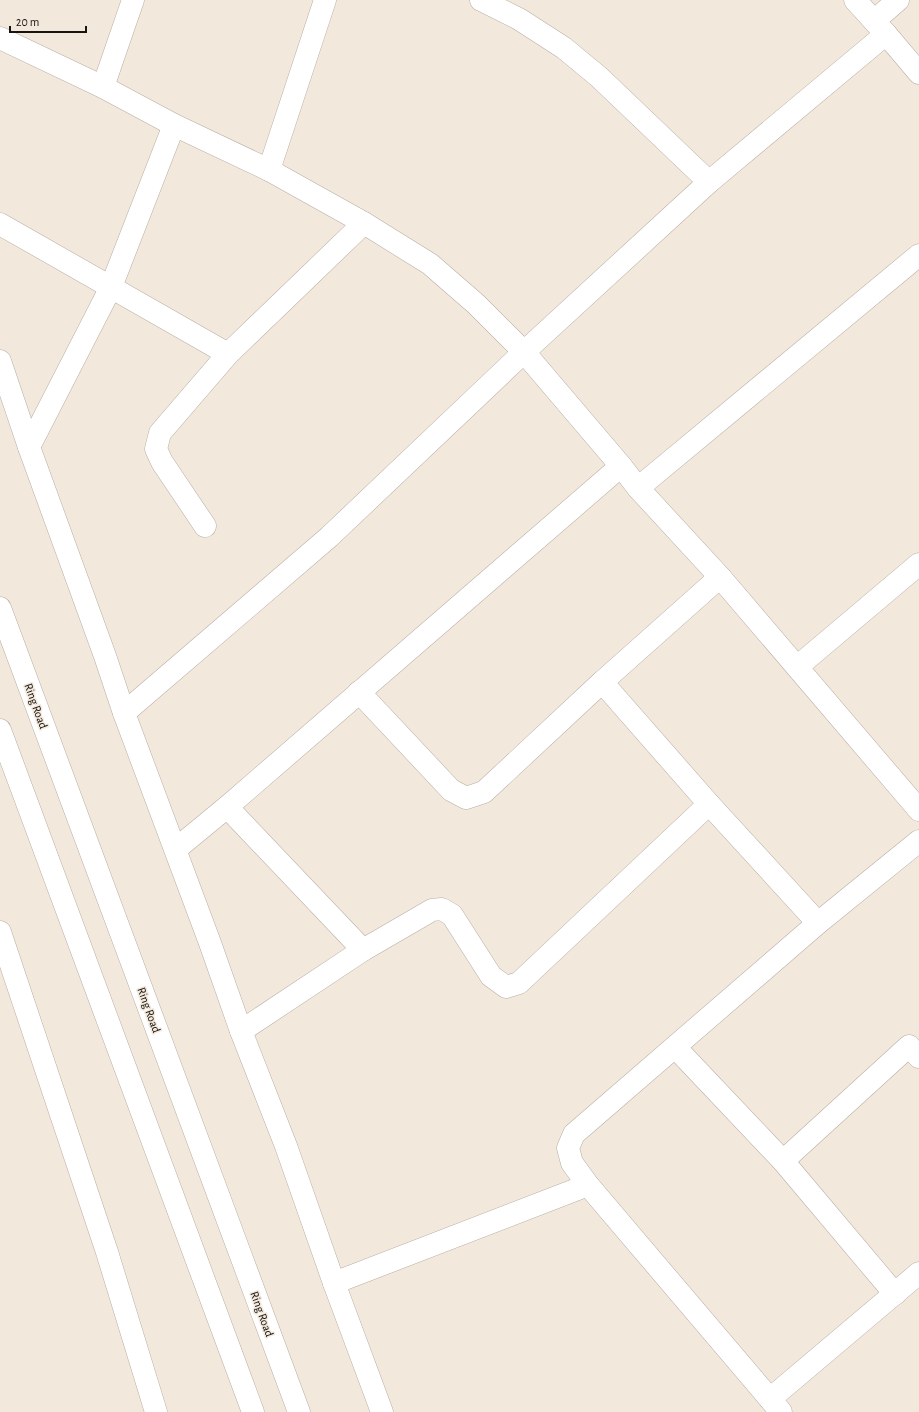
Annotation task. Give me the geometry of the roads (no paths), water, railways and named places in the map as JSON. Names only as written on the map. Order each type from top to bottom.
[{"type":"main road","points":[[103,87],[133,0]]},
{"type":"main road","points":[[269,170],[325,0]]},
{"type":"main road","points":[[481,0],[519,19],[564,48],[599,77],[709,182]]},
{"type":"main road","points":[[855,0],[919,73]]},
{"type":"main road","points":[[124,713],[329,537],[524,352],[709,182],[880,28],[898,0]]},
{"type":"main road","points":[[0,38],[103,87],[174,125],[269,170],[364,223],[430,264],[476,304],[524,352],[638,488],[720,577],[919,810]]},
{"type":"main road","points":[[29,447],[111,287],[174,125]]},
{"type":"main road","points":[[205,526],[162,462],[156,449],[160,433],[228,354],[364,223]]},
{"type":"main road","points":[[0,224],[228,354]]},
{"type":"main road","points":[[638,488],[919,255]]},
{"type":"main road","points":[[0,361],[29,447],[105,656],[124,713],[176,849],[241,1031],[286,1146],[382,1412]]},
{"type":"main road","points":[[176,849],[227,807],[621,466]]},
{"type":"main road","points":[[797,668],[919,564]]},
{"type":"main road","points":[[359,692],[451,790],[466,798],[484,792],[602,682],[720,577]]},
{"type":"main road","name":"Ring Road","points":[[0,608],[299,1412]]},
{"type":"main road","points":[[602,682],[708,804],[818,923]]},
{"type":"main road","points":[[0,730],[253,1412]]},
{"type":"main road","points":[[241,1031],[363,950],[432,910],[442,909],[452,915],[491,976],[506,987],[519,983],[708,804]]},
{"type":"main road","points":[[227,807],[363,950]]},
{"type":"main road","points":[[919,841],[818,923],[574,1134],[568,1148],[572,1163],[588,1185],[775,1405],[919,1273]]},
{"type":"main road","points":[[0,932],[107,1252],[156,1412]]},
{"type":"main road","points":[[783,1162],[916,1046]]},
{"type":"main road","points":[[675,1047],[783,1162],[895,1294]]},
{"type":"main road","points":[[334,1282],[588,1185]]}]
